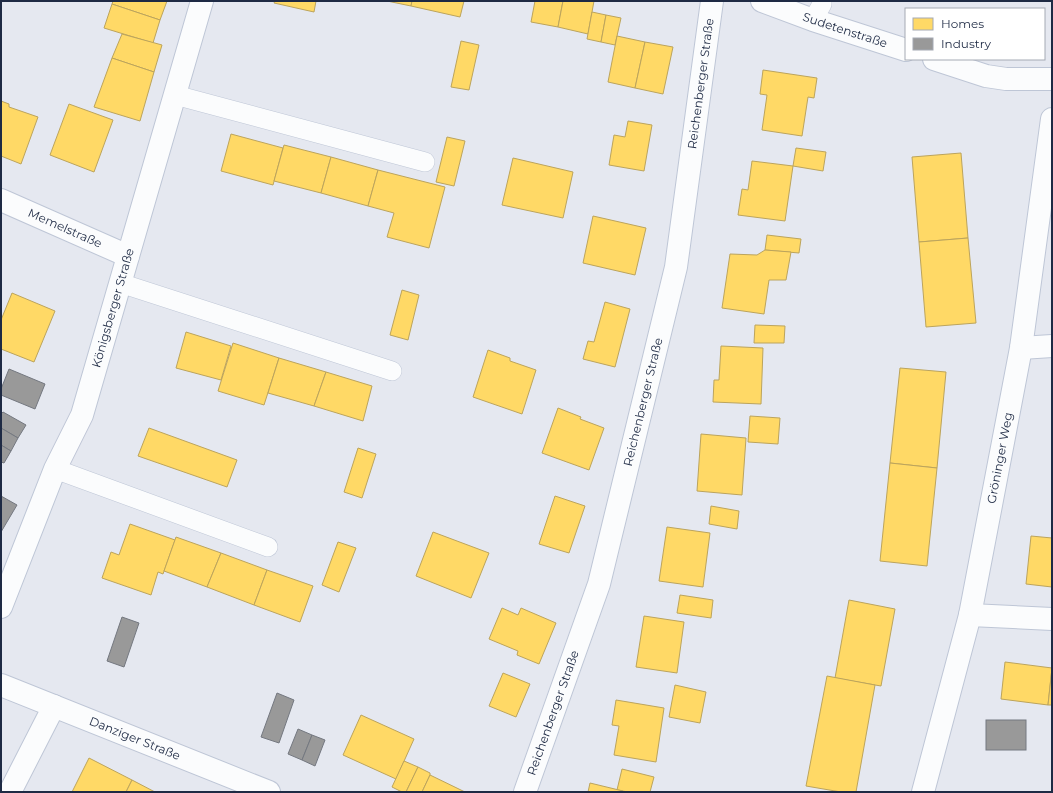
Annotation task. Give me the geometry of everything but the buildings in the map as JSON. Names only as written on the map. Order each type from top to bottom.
[{"type":"street","name":"Königsberger Straße","points":[[1,608],[55,469],[82,415],[202,1]]},
{"type":"street","name":"Reichenberger Straße","points":[[525,792],[600,584],[674,274],[712,1]]},
{"type":"street","name":"Sudetenstraße","points":[[762,1],[818,10],[905,50]]},
{"type":"street","points":[[937,60],[986,76],[1006,79],[1052,79]]},
{"type":"street","name":"Gröninger Weg","points":[[923,792],[970,615],[1021,348],[1052,119]]},
{"type":"street","name":"Memelstraße","points":[[1,200],[128,256]]},
{"type":"street","points":[[1021,348],[1052,346]]},
{"type":"street","points":[[970,615],[1052,619]]},
{"type":"street","name":"Danziger Straße","points":[[1,685],[269,792]]},
{"type":"street","points":[[10,792],[54,706]]},
{"type":"lane","points":[[175,96],[425,162]]},
{"type":"lane","points":[[120,283],[392,371]]},
{"type":"lane","points":[[55,469],[268,547]]}]
